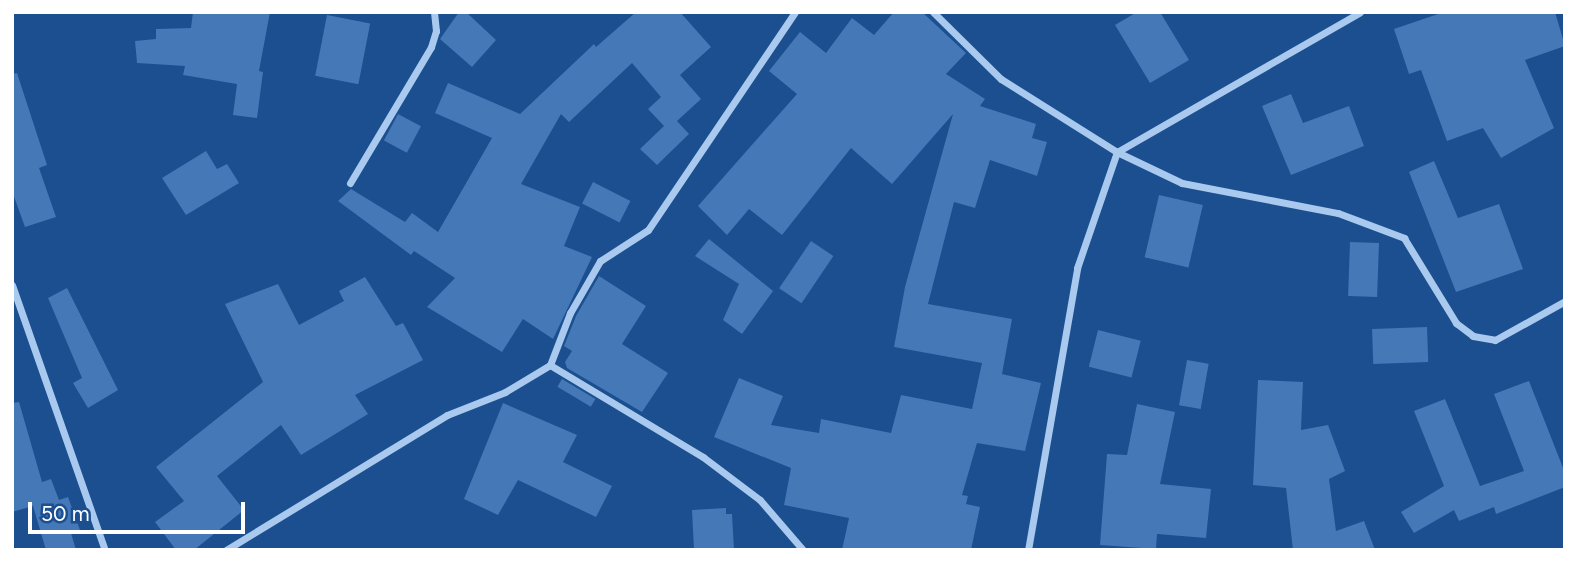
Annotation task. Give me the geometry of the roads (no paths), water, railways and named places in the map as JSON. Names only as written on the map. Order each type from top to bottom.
[{"type":"street","points":[[351,183],[431,47],[436,31],[434,12]]},
{"type":"street","points":[[226,550],[447,415],[505,393],[550,365],[570,313],[600,261],[648,230],[795,12]]},
{"type":"street","points":[[933,12],[1001,79],[1116,152],[1182,183],[1338,213],[1404,238],[1456,323],[1473,336],[1495,340],[1565,301]]},
{"type":"street","points":[[1028,550],[1077,268],[1116,152],[1360,12]]},
{"type":"street","points":[[12,285],[105,550]]},
{"type":"street","points":[[550,365],[703,457],[760,500],[803,550]]}]
